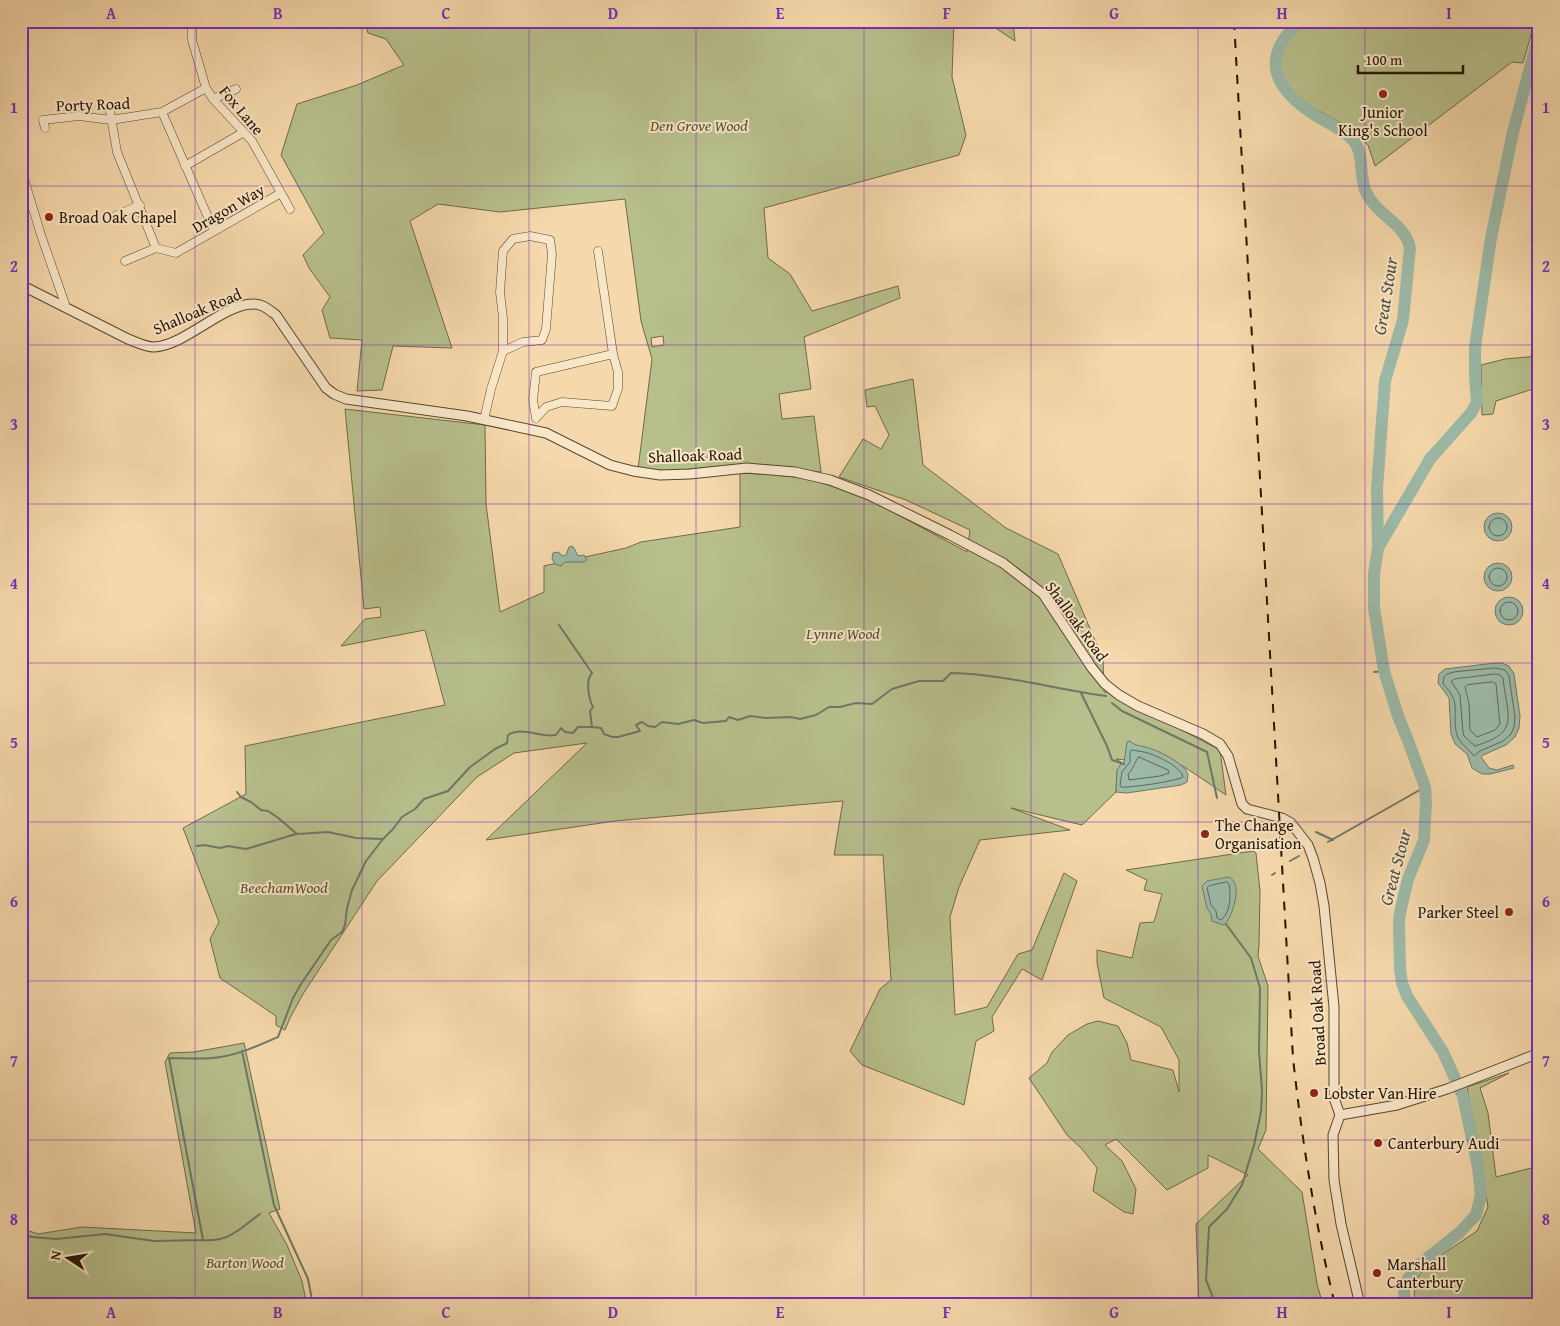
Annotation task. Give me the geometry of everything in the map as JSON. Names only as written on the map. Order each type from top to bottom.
[{"type":"street","name":"Fox Lane","points":[[192,21],[192,40],[206,88],[213,99],[252,141],[290,210]]},
{"type":"street","name":"Porty Road","points":[[45,128],[43,120],[79,116],[111,120],[162,112],[206,88]]},
{"type":"street","points":[[213,99],[236,89]]},
{"type":"street","points":[[110,112],[117,152],[156,248],[125,260]]},
{"type":"street","points":[[162,112],[214,232]]},
{"type":"street","points":[[185,166],[244,132]]},
{"type":"street","points":[[21,169],[65,307]]},
{"type":"street","name":"Dragon Way","points":[[156,248],[176,253],[281,193]]},
{"type":"street","points":[[108,219],[140,205]]},
{"type":"street","points":[[484,420],[490,389],[502,351],[503,318],[500,292],[503,251],[513,239],[530,236],[550,240],[552,254],[550,298],[546,329],[542,340],[523,342],[502,351]]},
{"type":"street","points":[[529,430],[536,418],[546,407],[562,402],[612,406],[618,389],[618,372],[613,354],[598,251]]},
{"type":"street","name":"Shalloak Road","points":[[21,285],[135,342],[153,347],[169,343],[238,307],[252,303],[264,306],[276,315],[326,388],[334,394],[358,402],[432,410],[546,433],[610,465],[652,474],[690,474],[747,468],[795,472],[830,480],[869,495],[950,534],[1003,563],[1043,594],[1092,668],[1105,684],[1118,695],[1138,706],[1203,734],[1220,744],[1228,756],[1242,804],[1248,809],[1282,818]]},
{"type":"street","points":[[536,418],[533,400],[536,372],[613,354]]},
{"type":"street","name":"Broad Oak Road","points":[[1282,818],[1291,823],[1308,845],[1314,858],[1320,883],[1334,1007],[1334,1098],[1340,1115]]},
{"type":"street","points":[[1360,1305],[1341,1224],[1334,1180],[1333,1136],[1340,1115],[1397,1105],[1447,1089],[1539,1053]]},
{"type":"green space","name":"Den Grove Wood","points":[[364,21],[954,21],[952,77],[966,135],[959,155],[764,208],[768,258],[790,274],[812,311],[898,286],[900,298],[804,337],[811,389],[779,394],[782,419],[814,416],[821,472],[744,464],[670,471],[638,469],[652,359],[641,321],[625,199],[500,212],[438,204],[410,221],[452,348],[393,346],[382,390],[357,391],[362,340],[330,338],[322,310],[330,297],[309,268],[303,255],[324,233],[281,155],[297,104],[357,85],[404,65],[386,39],[368,33]],"holes":[[[663,336],[664,345],[652,347],[651,338]]]},
{"type":"green space","points":[[966,21],[1013,21],[1015,41],[988,23]]},
{"type":"green space","name":"Junior King's School","points":[[1309,21],[1535,21],[1523,63],[1512,62],[1375,166],[1368,145],[1350,128],[1303,102],[1281,76],[1279,56],[1291,33]]},
{"type":"green space","points":[[1539,356],[1539,387],[1496,401],[1493,414],[1482,415],[1481,365],[1505,359]]},
{"type":"green space","points":[[913,379],[923,465],[1006,528],[1058,554],[1103,659],[1104,692],[1109,692],[1220,750],[1226,795],[1170,759],[1147,748],[1136,746],[1125,760],[1116,759],[1124,764],[1117,770],[1116,792],[1082,825],[1011,808],[1070,830],[980,840],[959,887],[950,917],[955,1015],[987,1007],[1018,954],[1032,950],[1064,873],[1077,881],[1042,980],[1022,969],[992,1017],[994,1031],[976,1041],[964,1105],[862,1065],[850,1051],[880,989],[891,980],[883,855],[834,855],[843,801],[615,821],[486,840],[587,743],[514,753],[477,777],[377,881],[303,994],[285,1030],[276,1025],[276,1016],[220,978],[210,939],[219,922],[183,828],[246,794],[245,746],[445,705],[425,630],[341,646],[365,619],[381,617],[380,607],[364,609],[345,409],[485,425],[486,504],[500,612],[544,592],[544,566],[626,548],[641,542],[740,527],[740,473],[809,479],[863,496],[967,552],[970,530],[906,500],[839,477],[863,439],[881,449],[889,435],[875,406],[867,407],[865,390]]},
{"type":"green space","points":[[1253,851],[1256,853],[1260,891],[1258,956],[1268,986],[1266,1130],[1258,1149],[1302,1192],[1317,1284],[1323,1305],[1199,1305],[1196,1224],[1248,1175],[1208,1155],[1208,1168],[1167,1190],[1116,1139],[1105,1145],[1122,1161],[1136,1189],[1133,1214],[1124,1212],[1093,1191],[1097,1168],[1082,1149],[1067,1135],[1029,1078],[1047,1063],[1052,1052],[1068,1035],[1087,1024],[1098,1021],[1118,1026],[1127,1043],[1131,1060],[1173,1070],[1179,1092],[1179,1060],[1161,1027],[1104,998],[1097,963],[1097,950],[1132,958],[1140,923],[1154,922],[1162,894],[1144,890],[1147,880],[1126,870]]},
{"type":"green space","name":"Barton Wood","points":[[244,1043],[280,1209],[269,1213],[287,1245],[302,1281],[307,1305],[21,1305],[21,1228],[38,1234],[82,1227],[196,1233],[165,1062],[170,1053],[194,1052]]},
{"type":"green space","points":[[1509,1073],[1480,1088],[1488,1113],[1496,1177],[1539,1166],[1539,1305],[1419,1305],[1414,1299],[1415,1280],[1428,1264],[1477,1231],[1488,1207],[1467,1087]]},
{"type":"water","points":[[1498,513],[1508,517],[1512,527],[1508,537],[1498,541],[1488,537],[1484,527],[1488,517]]},
{"type":"water","points":[[572,546],[578,556],[584,555],[587,560],[584,562],[565,562],[561,566],[555,564],[552,559],[553,553],[558,552],[563,556],[566,555],[569,547]]},
{"type":"water","points":[[1498,563],[1508,567],[1512,577],[1508,587],[1498,591],[1488,587],[1484,577],[1488,567]]},
{"type":"water","points":[[1509,597],[1519,601],[1523,611],[1519,621],[1509,625],[1499,621],[1495,611],[1499,601]]},
{"type":"water","points":[[1495,663],[1509,666],[1514,674],[1520,716],[1519,728],[1515,737],[1506,745],[1481,757],[1489,768],[1497,770],[1513,765],[1514,768],[1482,774],[1472,768],[1467,754],[1455,744],[1451,734],[1449,698],[1438,683],[1439,674],[1445,669]]},
{"type":"water","points":[[1130,741],[1135,745],[1150,748],[1176,761],[1188,774],[1187,782],[1181,785],[1127,793],[1116,792],[1117,770],[1124,763],[1127,742]]},
{"type":"water","points":[[1229,877],[1235,886],[1236,898],[1227,922],[1224,925],[1212,921],[1202,886],[1207,881]]},
{"type":"waterway","name":"Great Stour","points":[[1300,21],[1287,35],[1279,48],[1276,60],[1277,72],[1281,82],[1297,101],[1318,117],[1344,132],[1356,144],[1359,150],[1362,178],[1366,192],[1376,207],[1397,225],[1407,239],[1410,248],[1403,320],[1385,381],[1377,488],[1378,548],[1374,574],[1374,608],[1384,671],[1398,716],[1425,787],[1426,802],[1424,840],[1408,879],[1399,919],[1400,969],[1402,983],[1407,996],[1443,1052],[1463,1096],[1478,1167],[1481,1195],[1476,1215],[1459,1233],[1415,1268],[1404,1290],[1405,1305]]},
{"type":"waterway","name":"Great Stour","points":[[1378,548],[1430,459],[1471,413],[1477,402],[1475,347],[1491,238],[1513,132],[1539,34]]},
{"type":"waterway","points":[[559,625],[592,673],[588,685],[593,707],[590,711],[592,727],[601,728],[604,734],[612,737],[640,731],[636,725],[642,722],[648,726],[655,727],[662,722],[678,724],[694,720],[703,723],[726,721],[729,717],[738,720],[750,716],[800,719],[816,715],[829,707],[840,707],[856,703],[872,704],[892,689],[919,681],[943,681],[951,673],[990,676],[1106,696]]},
{"type":"waterway","points":[[1374,672],[1384,671]]},
{"type":"waterway","points":[[1081,693],[1112,760],[1124,764]]},
{"type":"waterway","points":[[1112,703],[1122,711],[1207,752],[1217,798]]},
{"type":"waterway","points":[[237,792],[241,797],[261,810],[268,811],[277,817],[297,834],[328,832],[356,838],[383,839],[402,817],[415,809],[424,799],[448,791],[470,767],[507,743],[508,735],[520,732],[556,735],[561,728],[565,732],[573,733],[578,727],[592,727]]},
{"type":"waterway","points":[[1328,842],[1425,787]]},
{"type":"waterway","points":[[1316,832],[1333,840]]},
{"type":"waterway","points":[[197,846],[204,845],[220,848],[228,846],[246,849],[296,834]]},
{"type":"waterway","points":[[21,1234],[56,1239],[105,1234],[154,1241],[203,1240],[169,1058],[227,1056],[278,1037],[293,998],[301,984],[331,940],[342,932],[352,890],[366,861],[383,839]]},
{"type":"waterway","points":[[1290,861],[1299,856]]},
{"type":"waterway","points":[[1216,1305],[1206,1280],[1209,1227],[1227,1209],[1242,1185],[1254,1145],[1261,1112],[1262,1091],[1259,1051],[1260,988],[1251,958],[1226,924]]},
{"type":"waterway","points":[[242,1051],[274,1205],[308,1279],[313,1305]]},
{"type":"waterway","points":[[203,1240],[227,1237],[260,1214]]},
{"type":"railway","points":[[1234,21],[1293,1058],[1310,1182],[1335,1305]]},
{"type":"place","name":"Junior King's School","points":[[1383,94]]},
{"type":"place","name":"Broad Oak Chapel","points":[[49,217]]},
{"type":"place","name":"The Change Organisation","points":[[1205,834]]},
{"type":"place","name":"Parker Steel","points":[[1509,912]]},
{"type":"place","name":"Lobster Van Hire","points":[[1314,1093]]},
{"type":"place","name":"Canterbury Audi","points":[[1378,1143]]},
{"type":"place","name":"Marshall Canterbury","points":[[1377,1273]]},
{"type":"park label","name":"Lynne Wood","points":[[843,633]]},
{"type":"park label","name":"BeechamWood","points":[[284,887]]}]
